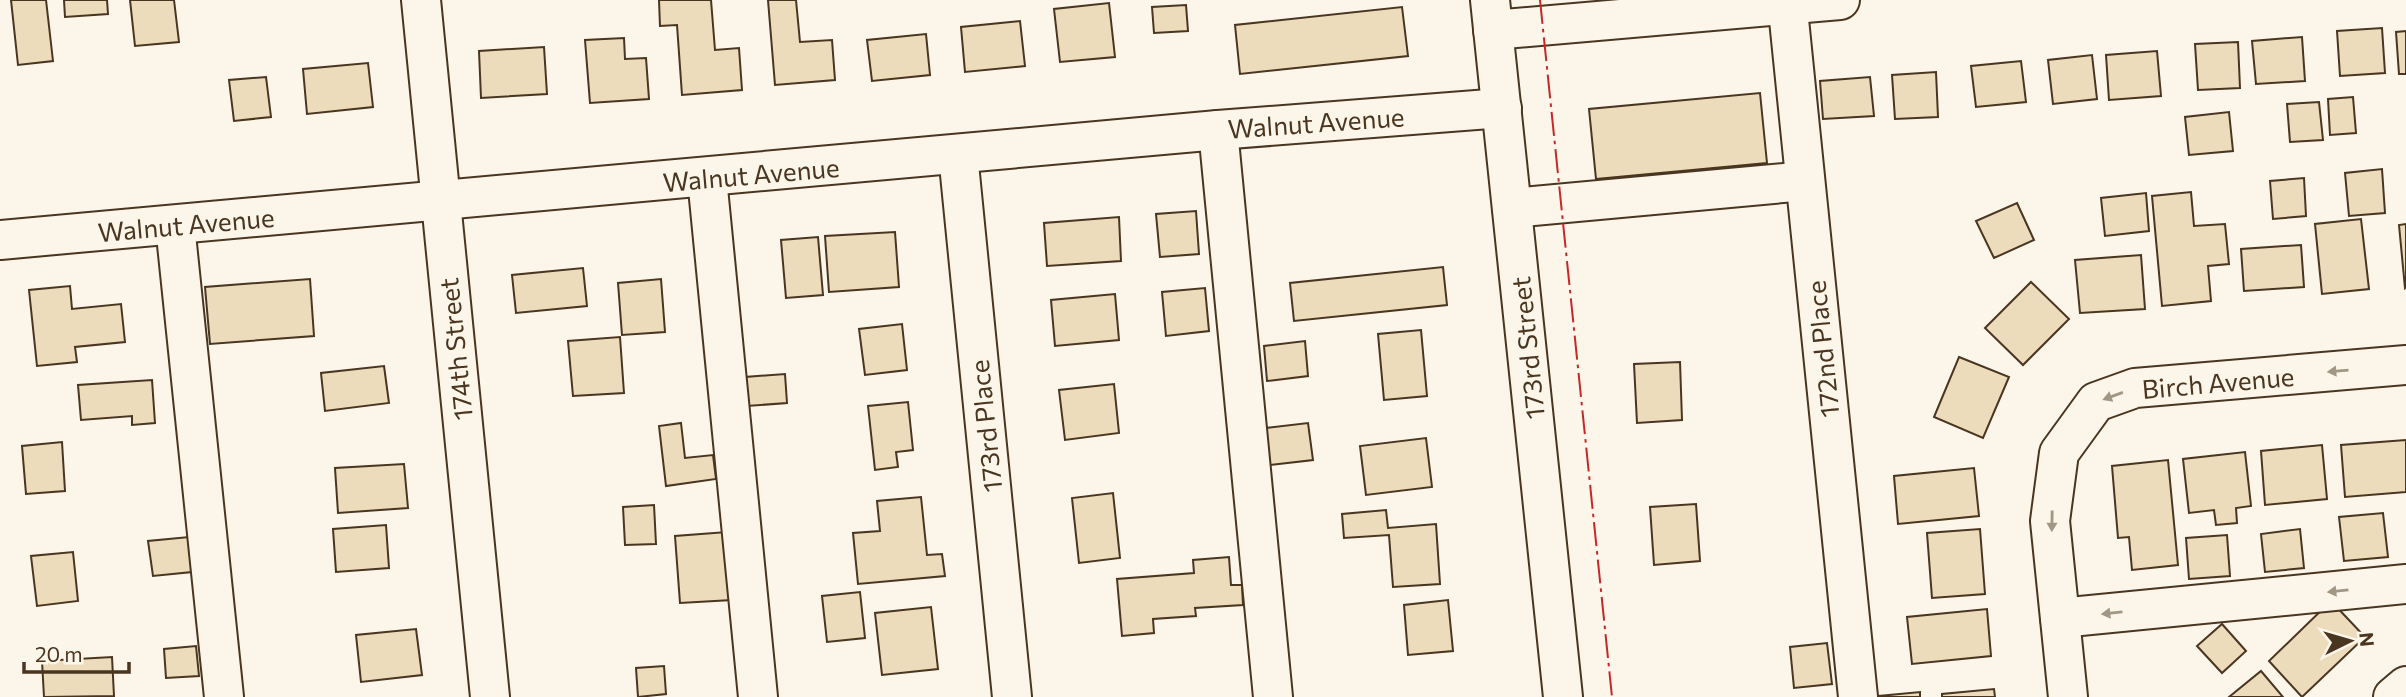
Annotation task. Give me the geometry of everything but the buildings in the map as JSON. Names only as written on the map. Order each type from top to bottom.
[{"type":"street","name":"174th Street","points":[[421,0],[490,697]]},
{"type":"street","points":[[1492,15],[1840,0]]},
{"type":"street","name":"172nd Place","points":[[1787,2],[1858,697]]},
{"type":"street","name":"173rd Street","points":[[1492,15],[1563,697]]},
{"type":"street","name":"Walnut Avenue","points":[[0,240],[1218,130],[1502,108]]},
{"type":"street","points":[[1218,130],[1273,697]]},
{"type":"street","name":"173rd Place","points":[[958,154],[1012,697]]},
{"type":"street","points":[[706,178],[758,697]]},
{"type":"street","points":[[1513,208],[1805,181]]},
{"type":"street","points":[[175,225],[224,697]]},
{"type":"street","name":"Birch Avenue","points":[[2060,618],[2050,521],[2059,453],[2096,402],[2135,388],[2406,365]]},
{"type":"street","points":[[2068,697],[2060,618],[2406,584]]},
{"type":"street","points":[[2393,697],[2406,686]]},
{"type":"power","points":[[1540,0],[1612,697]]}]
